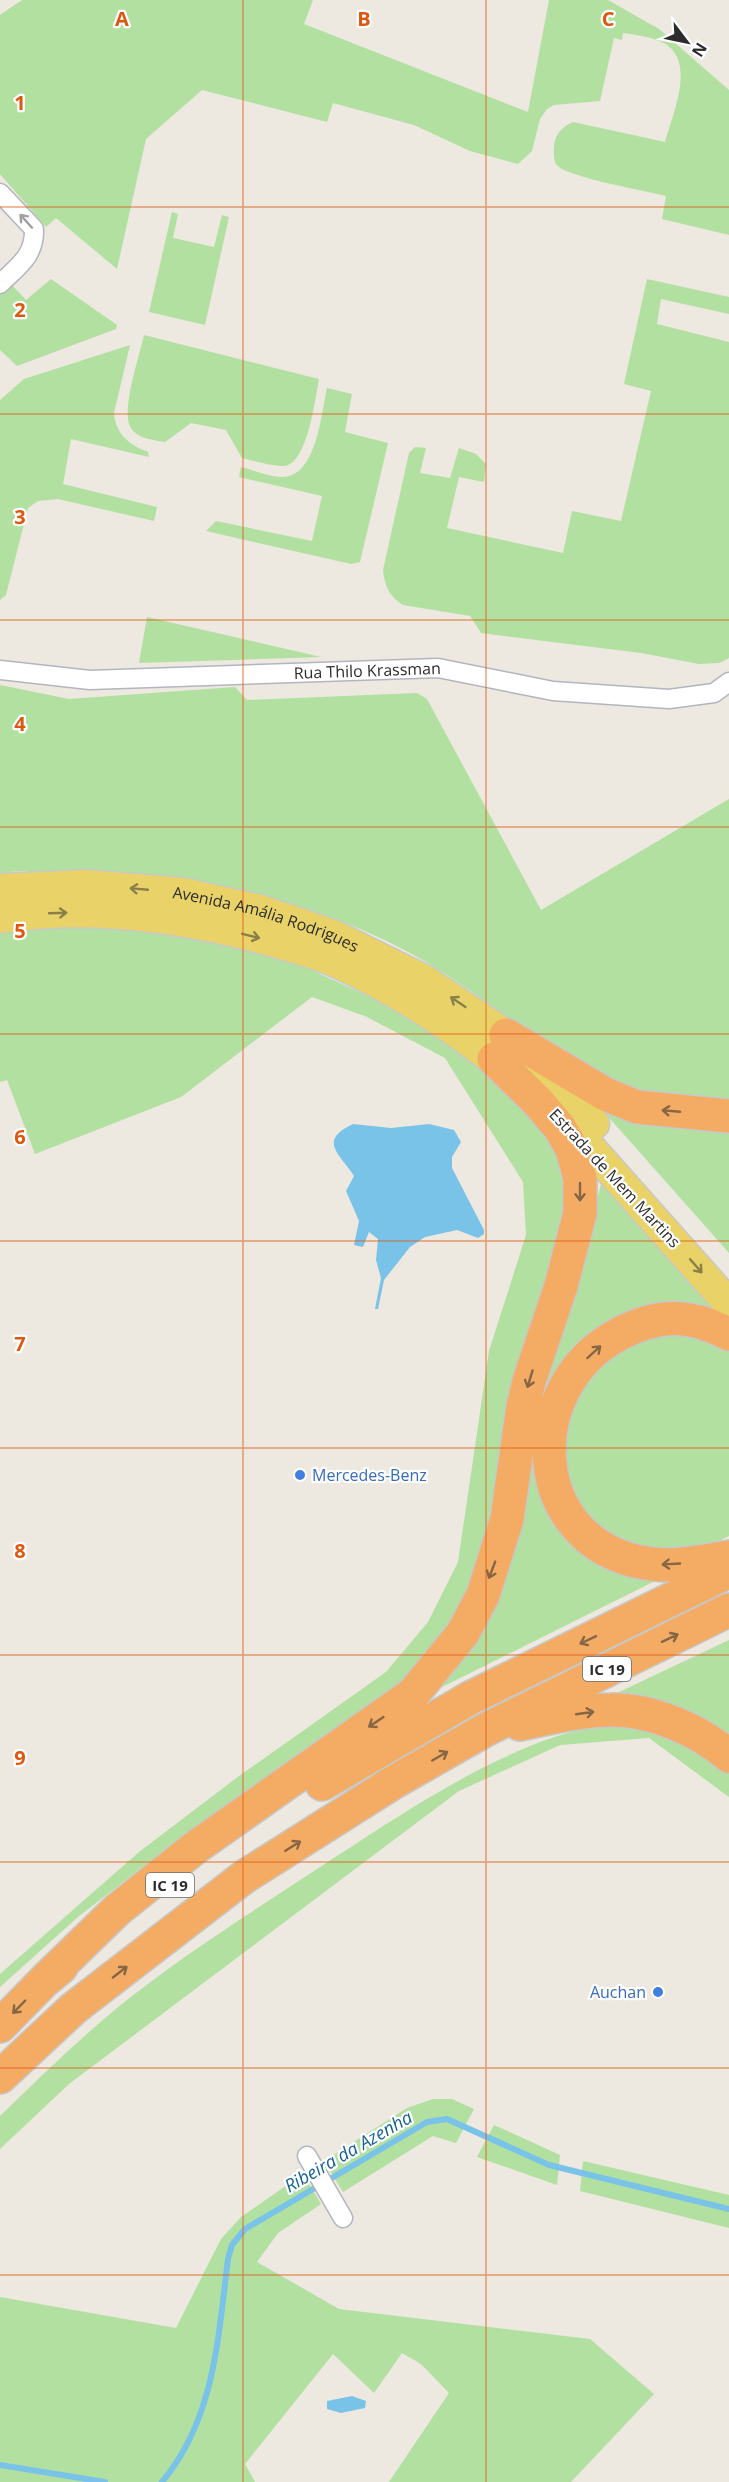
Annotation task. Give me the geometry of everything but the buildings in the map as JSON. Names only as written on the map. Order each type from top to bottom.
[{"type":"highway","points":[[500,1047],[637,1107],[729,1116]]},
{"type":"highway","points":[[44,1981],[117,1910],[196,1847],[413,1695],[463,1633],[483,1595],[507,1519],[523,1407],[561,1286],[580,1213],[580,1178],[572,1149],[560,1128],[537,1101],[500,1047]]},
{"type":"highway","points":[[729,1334],[708,1324],[671,1317],[655,1319],[610,1339],[592,1352],[566,1384],[551,1421],[549,1470],[562,1506],[583,1532],[606,1550],[653,1564],[729,1557]]},
{"type":"highway","name":"IC 19","points":[[0,2026],[44,1981],[220,1848],[354,1764],[470,1698],[729,1571]]},
{"type":"highway","name":"IC 19","points":[[0,2077],[74,2008],[244,1877],[394,1782],[485,1730],[729,1610]]},
{"type":"highway","points":[[485,1730],[612,1709],[643,1714],[671,1723],[700,1736],[729,1756]]},
{"type":"main road","name":"Avenida Amália Rodrigues","points":[[0,889],[86,885],[138,888],[182,893],[260,910],[333,935],[382,957],[440,990],[500,1047]]},
{"type":"main road","name":"Avenida Amália Rodrigues","points":[[0,918],[25,914],[115,913],[202,924],[275,942],[333,961],[381,985],[444,1023],[500,1047]]},
{"type":"main road","name":"Estrada de Mem Martins","points":[[500,1047],[626,1160],[729,1273]]},
{"type":"main road","name":"Estrada de Mem Martins","points":[[500,1047],[729,1304]]},
{"type":"street","points":[[0,193],[34,230],[35,245],[0,284]]},
{"type":"street","name":"Rua Thilo Krassman","points":[[0,670],[90,680],[438,668],[553,691],[669,699],[714,693],[729,682]]},
{"type":"street","points":[[307,2156],[340,2212]]},
{"type":"green space","points":[[22,0],[313,0],[304,24],[528,112],[549,0],[608,0],[659,29],[729,90],[729,235],[662,219],[666,196],[589,179],[562,169],[556,164],[554,146],[556,138],[563,128],[573,122],[665,142],[679,90],[681,76],[679,63],[674,52],[664,43],[623,33],[622,40],[614,38],[600,101],[554,105],[547,109],[540,119],[532,151],[518,164],[470,151],[414,125],[333,103],[327,122],[202,90],[146,139],[117,269],[56,218],[46,227],[0,174],[0,15]]},
{"type":"green space","points":[[172,212],[178,214],[173,238],[214,247],[222,215],[229,217],[205,325],[149,312]]},
{"type":"green space","points":[[51,279],[117,325],[116,329],[17,366],[0,350],[0,294],[11,284],[26,300]]},
{"type":"green space","points":[[647,279],[729,297],[729,314],[661,299],[657,324],[729,342],[729,658],[719,663],[699,664],[641,653],[481,633],[470,616],[403,605],[398,602],[388,590],[383,570],[409,453],[415,447],[426,448],[420,473],[450,478],[459,448],[476,454],[486,464],[484,482],[459,477],[447,528],[563,553],[572,511],[621,521],[651,391],[624,384]]},
{"type":"green space","points":[[144,335],[319,379],[309,429],[299,454],[292,462],[284,466],[242,458],[226,430],[191,423],[165,442],[146,438],[134,432],[128,420],[129,397]]},
{"type":"green space","points":[[130,345],[114,413],[115,420],[124,437],[148,452],[149,457],[71,439],[63,484],[157,507],[154,521],[58,499],[38,501],[28,508],[6,595],[0,600],[0,400],[24,379]]},
{"type":"green space","points":[[327,388],[352,394],[345,432],[388,443],[360,562],[351,564],[206,531],[216,521],[312,541],[322,496],[239,477],[241,467],[282,477],[294,474],[303,467],[315,442]]},
{"type":"green space","points":[[147,617],[321,657],[139,663]]},
{"type":"green space","points":[[0,685],[69,699],[235,687],[247,700],[417,693],[427,699],[541,910],[729,799],[729,1104],[658,1096],[618,1084],[568,1058],[426,962],[385,940],[300,907],[255,894],[164,878],[73,872],[0,873]]},
{"type":"green space","points":[[46,925],[137,928],[187,933],[299,964],[387,1005],[450,1042],[511,1088],[556,1140],[573,1194],[502,1495],[468,1603],[396,1691],[173,1843],[78,1917],[0,1987],[0,1974],[139,1852],[239,1776],[386,1672],[428,1622],[458,1562],[489,1351],[526,1235],[523,1182],[445,1058],[367,1017],[312,997],[181,1097],[35,1154],[7,1080],[0,1082],[0,931]]},
{"type":"green space","points":[[598,1101],[729,1125],[729,1253],[604,1112]]},
{"type":"green space","points":[[602,1180],[726,1314],[615,1326],[537,1467],[653,1582],[438,1689],[576,1285]]},
{"type":"green space","points":[[691,1332],[729,1348],[729,1536],[704,1548],[658,1550],[619,1538],[597,1526],[576,1506],[561,1453],[564,1426],[588,1375],[614,1355],[648,1337]]},
{"type":"green space","points":[[729,1640],[729,1738],[625,1700],[619,1692]]},
{"type":"green space","points":[[608,1724],[664,1732],[729,1770],[729,1797],[649,1738],[560,1745],[459,1791],[69,2084],[0,2149],[0,2116],[117,2008],[197,1948],[399,1816],[467,1776],[538,1743],[573,1731]]},
{"type":"green space","points":[[433,2099],[452,2099],[474,2109],[456,2143],[433,2136],[343,2192],[324,2161],[407,2108]]},
{"type":"green space","points":[[494,2125],[560,2155],[557,2185],[477,2157]]},
{"type":"green space","points":[[583,2161],[729,2195],[729,2228],[580,2191]]},
{"type":"green space","points":[[303,2174],[321,2204],[278,2233],[257,2262],[339,2309],[590,2339],[654,2394],[571,2482],[389,2482],[449,2393],[421,2364],[402,2353],[374,2393],[333,2354],[245,2464],[255,2482],[0,2482],[0,2297],[176,2328],[221,2239],[241,2217]]},
{"type":"water","points":[[353,1124],[391,1128],[429,1124],[454,1130],[461,1142],[452,1157],[452,1168],[484,1230],[484,1234],[478,1238],[457,1230],[425,1237],[410,1247],[384,1280],[378,1309],[375,1309],[381,1278],[376,1260],[378,1239],[369,1232],[363,1247],[354,1245],[359,1221],[346,1191],[354,1176],[338,1154],[334,1142],[342,1130]]},
{"type":"water","points":[[352,2396],[366,2401],[365,2408],[341,2413],[327,2409],[327,2401]]},
{"type":"waterway","name":"Ribeira da Azenha","points":[[162,2482],[180,2458],[204,2404],[217,2347],[228,2259],[232,2245],[245,2229],[427,2122],[447,2119],[549,2165],[729,2209]]},
{"type":"waterway","name":"Ribeira da Azenha","points":[[0,2465],[105,2482]]},
{"type":"place","name":"Mercedes-Benz","points":[[300,1475]]},
{"type":"place","name":"Auchan","points":[[658,1992]]}]
